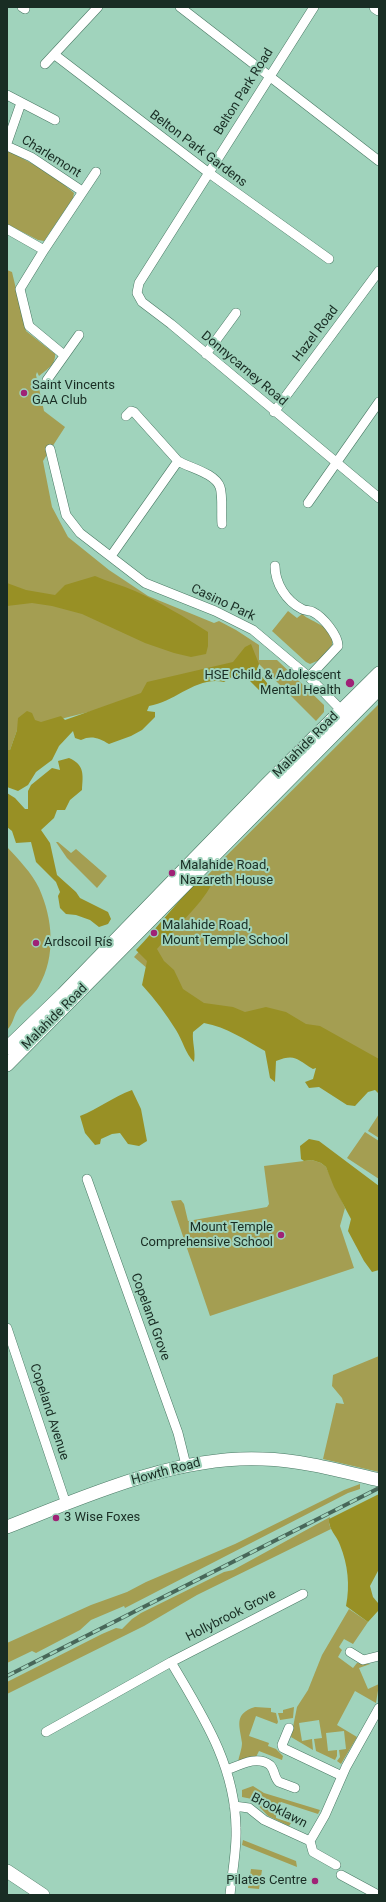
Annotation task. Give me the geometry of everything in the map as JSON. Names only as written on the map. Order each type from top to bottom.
[{"type":"main road","name":"Malahide Road","points":[[346,715],[379,673]]},
{"type":"main road","name":"Malahide Road","points":[[7,1065],[99,966],[272,788],[346,715],[379,689]]},
{"type":"main road","name":"Malahide Road","points":[[7,1048],[99,966]]},
{"type":"main road","name":"Howth Road","points":[[7,1527],[66,1504],[157,1472],[186,1465],[233,1459],[277,1460],[379,1480]]},
{"type":"main road","points":[[7,1871],[43,1895]]},
{"type":"street","points":[[46,64],[98,7]]},
{"type":"street","points":[[180,7],[379,161]]},
{"type":"street","name":"Belton Park Road","points":[[137,293],[139,283],[314,7]]},
{"type":"street","name":"Belton Park Gardens","points":[[55,55],[209,174],[329,259]]},
{"type":"street","points":[[7,95],[55,120]]},
{"type":"street","name":"Charlemont","points":[[7,142],[21,103]]},
{"type":"street","name":"Charlemont","points":[[7,146],[30,157],[82,191]]},
{"type":"street","name":"Charlemont","points":[[64,355],[29,326],[20,290],[82,191],[96,172]]},
{"type":"street","points":[[7,229],[44,250]]},
{"type":"street","name":"Hazel Road","points":[[274,412],[379,272]]},
{"type":"street","name":"Donnycarney Road","points":[[137,293],[142,302],[336,464],[379,498]]},
{"type":"street","points":[[206,354],[236,313]]},
{"type":"street","points":[[47,380],[79,335]]},
{"type":"street","points":[[308,503],[379,402]]},
{"type":"street","points":[[126,416],[131,411],[134,412],[178,461],[217,482],[220,488],[222,524]]},
{"type":"street","name":"Casino Park","points":[[50,450],[61,501],[66,515],[80,533],[145,583],[215,611],[253,630],[309,677],[346,715]]},
{"type":"street","points":[[111,556],[178,461]]},
{"type":"street","points":[[275,566],[278,584],[287,596],[299,608],[313,612],[335,633],[338,639],[338,646],[309,677]]},
{"type":"street","name":"Copeland Grove","points":[[87,1179],[178,1433],[186,1465]]},
{"type":"street","name":"Copeland Avenue","points":[[7,1328],[66,1504]]},
{"type":"street","name":"Hollybrook Grove","points":[[46,1732],[171,1662],[302,1594]]},
{"type":"street","points":[[350,1652],[363,1660],[378,1655]]},
{"type":"street","points":[[171,1662],[217,1742],[227,1770],[234,1806],[236,1827],[230,1895]]},
{"type":"street","name":"Brooklawn","points":[[336,1865],[313,1852],[310,1841],[325,1815],[342,1776],[379,1708]]},
{"type":"street","points":[[289,1728],[282,1744],[283,1748],[342,1776]]},
{"type":"street","points":[[227,1770],[252,1761],[264,1762],[270,1766],[279,1782],[295,1788]]},
{"type":"street","name":"Brooklawn","points":[[234,1806],[249,1808],[268,1822],[310,1841]]},
{"type":"street","points":[[341,1875],[378,1895]]},
{"type":"shaded area","points":[[7,150],[51,174],[74,193],[73,198],[44,241],[38,240],[7,224]]},
{"type":"shaded area","points":[[7,270],[12,272],[26,331],[55,354],[54,361],[50,367],[39,376],[37,372],[36,375],[44,411],[65,427],[43,461],[52,507],[68,537],[109,570],[148,596],[214,623],[219,621],[259,645],[259,660],[277,660],[324,705],[324,712],[316,721],[259,664],[156,695],[17,730],[10,750],[7,752]]},
{"type":"shaded area","points":[[95,576],[145,596],[173,610],[208,632],[208,646],[206,654],[191,657],[174,653],[145,643],[82,614],[52,606],[32,603],[7,606],[7,583],[26,590],[55,595],[65,585]]},
{"type":"shaded area","points":[[288,611],[297,618],[302,614],[322,626],[330,633],[332,645],[318,662],[317,661],[310,664],[306,662],[272,631]]},
{"type":"shaded area","points":[[251,644],[259,664],[257,670],[267,683],[269,690],[259,690],[244,675],[232,677],[224,682],[214,681],[195,686],[159,704],[149,706],[147,711],[155,712],[155,717],[142,730],[131,736],[109,744],[95,738],[85,738],[81,740],[75,738],[73,731],[59,746],[52,760],[36,772],[28,785],[18,791],[7,787],[7,750],[10,750],[17,730],[18,718],[27,711],[32,713],[35,720],[41,722],[61,716],[65,720],[141,693],[147,682],[233,662],[245,647]]},
{"type":"shaded area","points":[[379,704],[379,1076],[203,1005],[148,969],[134,957],[216,866]]},
{"type":"shaded area","points":[[69,758],[78,764],[82,771],[82,790],[70,800],[65,810],[57,810],[54,818],[41,830],[50,843],[57,875],[76,892],[80,898],[108,912],[111,919],[108,924],[99,927],[90,920],[76,915],[66,914],[60,908],[58,896],[60,892],[56,882],[36,862],[31,842],[16,843],[12,831],[7,827],[7,793],[15,798],[25,809],[28,809],[28,791],[31,785],[52,768],[60,770],[58,761]]},
{"type":"shaded area","points":[[56,842],[71,853],[76,849],[107,876],[97,888],[67,858]]},
{"type":"shaded area","name":"Ardscoil Rís","points":[[7,847],[29,872],[39,888],[47,912],[51,937],[48,962],[39,986],[17,1011],[7,1030]]},
{"type":"shaded area","points":[[197,882],[212,884],[207,893],[194,909],[157,949],[164,961],[174,970],[183,989],[204,1003],[233,1007],[245,1012],[266,1007],[286,1012],[306,1024],[320,1026],[379,1059],[379,1094],[375,1090],[368,1092],[355,1106],[347,1105],[319,1087],[309,1088],[305,1082],[313,1079],[316,1068],[313,1069],[300,1060],[292,1058],[276,1061],[275,1082],[270,1078],[265,1051],[228,1031],[204,1023],[193,1032],[195,1054],[194,1062],[186,1051],[178,1034],[164,1012],[142,985],[147,961],[136,950]]},
{"type":"shaded area","points":[[132,1090],[141,1109],[147,1141],[139,1146],[128,1144],[120,1133],[112,1134],[101,1139],[100,1144],[95,1145],[85,1133],[80,1116]]},
{"type":"shaded area","points":[[379,1114],[379,1138],[368,1131]]},
{"type":"shaded area","points":[[365,1132],[379,1141],[379,1179],[347,1158]]},
{"type":"shaded area","points":[[309,1139],[319,1141],[379,1186],[379,1270],[372,1272],[364,1261],[348,1231],[351,1219],[334,1187],[326,1167],[321,1163],[312,1160],[304,1161],[301,1159],[300,1146]]},
{"type":"shaded area","points":[[312,1160],[321,1163],[326,1167],[345,1208],[340,1226],[354,1268],[210,1316],[171,1201],[181,1200],[184,1204],[188,1221],[267,1207],[269,1204],[264,1166]]},
{"type":"shaded area","points":[[379,1356],[379,1472],[323,1459],[336,1403],[344,1404],[342,1398],[332,1386],[333,1375]]},
{"type":"shaded area","points":[[360,1484],[360,1489],[348,1493],[125,1608],[124,1606],[91,1620],[80,1630],[36,1653],[32,1651],[7,1663],[7,1643],[91,1605],[127,1592],[146,1582],[235,1544],[344,1490]]},
{"type":"shaded area","points":[[379,1494],[379,1569],[370,1586],[373,1597],[378,1603],[378,1611],[368,1622],[346,1606],[348,1583],[346,1568],[343,1553],[339,1542],[331,1529],[329,1519]]},
{"type":"shaded area","points":[[330,1517],[329,1524],[331,1529],[197,1595],[144,1626],[7,1694],[7,1682],[102,1634],[116,1628],[122,1629],[132,1619],[141,1613],[224,1572],[233,1570]]},
{"type":"shaded area","points":[[349,1609],[368,1622],[353,1644],[344,1639],[339,1647],[342,1650],[338,1657],[353,1668],[357,1663],[370,1664],[359,1668],[368,1689],[379,1684],[376,1703],[355,1691],[337,1725],[357,1737],[341,1764],[337,1761],[340,1757],[339,1750],[346,1749],[344,1731],[326,1733],[328,1751],[337,1750],[335,1760],[316,1751],[314,1739],[322,1738],[319,1720],[299,1723],[302,1741],[312,1739],[313,1750],[291,1737],[297,1707],[308,1690],[322,1655]]},
{"type":"shaded area","points":[[255,1707],[271,1708],[271,1712],[276,1713],[278,1722],[277,1724],[256,1716],[249,1736],[269,1743],[268,1746],[276,1749],[283,1756],[282,1760],[259,1751],[256,1757],[238,1762],[242,1745],[239,1726],[241,1717],[243,1713]]},
{"type":"shaded area","points":[[294,1707],[293,1718],[280,1720],[278,1713],[283,1713],[283,1710]]},
{"type":"shaded area","points":[[253,1786],[264,1793],[320,1810],[318,1814],[281,1802],[276,1818],[291,1823],[289,1826],[268,1816],[252,1799],[242,1797],[242,1790]]},
{"type":"shaded area","points":[[243,1840],[296,1861],[297,1867],[242,1845]]},
{"type":"shaded area","points":[[251,1869],[262,1870],[259,1889],[248,1888]]},
{"type":"railway","points":[[7,1676],[379,1488]]},
{"type":"place","name":"Saint Vincents GAA Club","points":[[24,393]]},
{"type":"place","name":"HSE Child & Adolescent Mental Health","points":[[350,683]]},
{"type":"place","name":"Malahide Road, Nazareth House","points":[[172,873]]},
{"type":"place","name":"Malahide Road, Mount Temple School","points":[[154,933]]},
{"type":"place","name":"Ardscoil Rís","points":[[36,943]]},
{"type":"place","name":"Mount Temple Comprehensive School","points":[[281,1235]]},
{"type":"place","name":"3 Wise Foxes","points":[[56,1518]]},
{"type":"place","name":"Pilates Centre","points":[[315,1881]]}]
